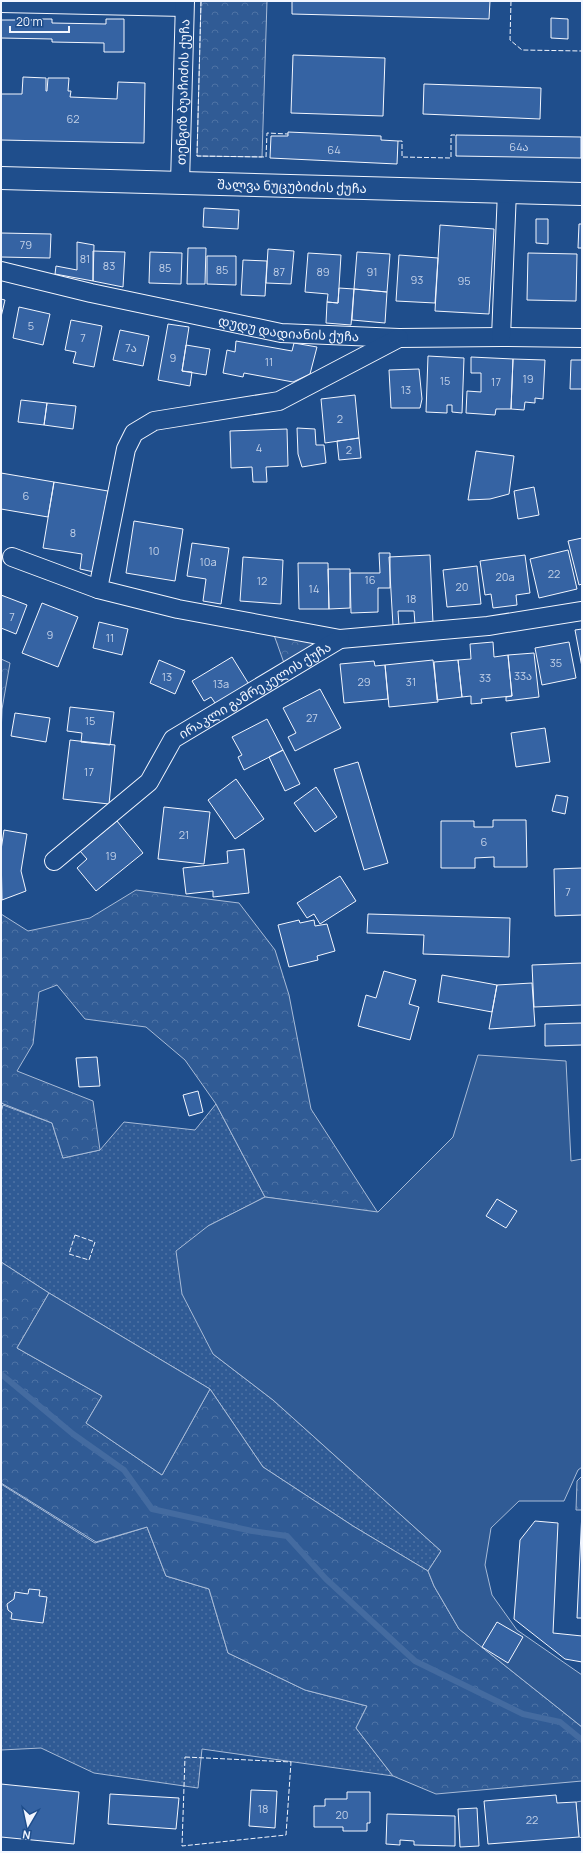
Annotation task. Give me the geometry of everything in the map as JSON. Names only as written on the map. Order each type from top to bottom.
[{"type":"main road","name":"შალვა ნუცუბიძის ქუჩა","points":[[1,178],[582,194]]},
{"type":"street","points":[[1,3],[184,4]]},
{"type":"street","name":"თენგიზ ბუაჩიძის ქუჩა","points":[[180,183],[184,4]]},
{"type":"street","points":[[501,337],[507,192]]},
{"type":"street","name":"დუდუ დადიანის ქუჩა","points":[[1,271],[91,293],[281,333],[400,338],[582,338]]},
{"type":"street","points":[[98,589],[126,449],[134,433],[154,421],[279,401],[400,338]]},
{"type":"street","name":"ირაკლი გამრეკელის ქუჩა","points":[[12,557],[98,589],[178,609],[340,639],[488,626],[582,611]]},
{"type":"street","name":"ირაკლი გამრეკელის ქუჩა","points":[[54,861],[149,782],[173,739],[340,639]]},
{"type":"green space","points":[[201,1],[267,1],[262,157],[197,156]]},
{"type":"green space","points":[[274,635],[313,641],[314,647],[284,663]]},
{"type":"green space","points":[[1,659],[10,663],[2,709],[1,736]]},
{"type":"green space","points":[[136,890],[239,903],[275,950],[289,995],[311,1109],[378,1213],[265,1197],[216,1104],[185,1060],[146,1027],[85,1019],[57,985],[39,992],[33,1044],[17,1071],[93,1101],[100,1150],[63,1158],[52,1123],[1,1103],[1,914],[28,931],[90,918]]},
{"type":"green space","points":[[216,1104],[265,1197],[208,1226],[213,1354],[273,1400],[441,1551],[428,1571],[353,1526],[263,1467],[210,1389],[49,1293],[1,1262],[1,1112],[3,1105],[52,1123],[63,1158],[100,1150],[124,1122],[195,1130]]},
{"type":"green space","points":[[1,1262],[49,1293],[17,1348],[102,1396],[86,1423],[162,1475],[210,1389],[263,1467],[353,1526],[428,1571],[434,1586],[459,1629],[582,1727],[582,1781],[436,1794],[393,1776],[356,1728],[367,1706],[305,1690],[228,1653],[209,1589],[166,1576],[147,1527],[96,1542],[1,1483]]},
{"type":"green space","points":[[582,1476],[582,1510],[576,1510],[577,1481]]},
{"type":"green space","points":[[1,1484],[95,1543],[147,1527],[166,1576],[209,1589],[228,1653],[305,1690],[367,1706],[356,1728],[393,1776],[202,1749],[198,1788],[94,1773],[41,1748],[1,1750]]},
{"type":"shaded area","points":[[478,1055],[566,1061],[571,1161],[582,1159],[582,1467],[578,1470],[564,1501],[519,1501],[491,1528],[485,1565],[492,1595],[517,1630],[582,1675],[582,1727],[459,1629],[434,1586],[428,1571],[441,1551],[273,1400],[213,1354],[182,1294],[176,1251],[208,1226],[265,1197],[378,1212],[453,1137]]},
{"type":"shaded area","points":[[49,1293],[210,1389],[162,1475],[86,1423],[102,1396],[17,1348]]},
{"type":"shaded area","points":[[582,1801],[582,1838],[579,1837],[576,1802]]},
{"type":"building","points":[[292,1],[490,1],[489,19],[292,14]]},
{"type":"building","points":[[551,18],[568,19],[568,39],[551,38]]},
{"type":"building","points":[[52,19],[52,23],[106,24],[106,19],[124,19],[124,52],[104,52],[104,43],[52,42],[52,39],[1,38],[1,20]]},
{"type":"building","points":[[293,55],[385,58],[383,116],[291,113]]},
{"type":"building","points":[[23,77],[46,78],[46,91],[48,78],[69,78],[68,91],[71,91],[70,97],[117,99],[118,82],[145,83],[144,143],[1,140],[1,94],[22,94]]},
{"type":"building","points":[[424,84],[541,88],[540,119],[423,114]]},
{"type":"building","points":[[288,132],[381,136],[381,140],[398,141],[397,164],[270,158],[271,136],[288,136]]},
{"type":"building","points":[[456,135],[581,137],[581,158],[456,156]]},
{"type":"building","points":[[204,208],[239,210],[238,229],[203,227]]},
{"type":"building","points":[[536,219],[548,219],[548,244],[536,243]]},
{"type":"building","points":[[579,224],[582,224],[582,248],[578,248]]},
{"type":"building","points":[[440,225],[494,229],[489,314],[435,311]]},
{"type":"building","points":[[1,233],[51,234],[50,258],[1,257]]},
{"type":"building","points":[[77,242],[94,245],[93,281],[55,274],[56,266],[77,270]]},
{"type":"building","points":[[188,248],[206,248],[205,284],[187,284]]},
{"type":"building","points":[[268,249],[294,251],[291,284],[266,283]]},
{"type":"building","points":[[93,251],[125,252],[123,287],[93,281]]},
{"type":"building","points":[[150,252],[182,253],[181,284],[149,283]]},
{"type":"building","points":[[357,252],[390,254],[387,292],[354,289]]},
{"type":"building","points":[[308,253],[341,255],[338,303],[327,302],[328,294],[305,292]]},
{"type":"building","points":[[528,253],[577,254],[576,301],[527,300]]},
{"type":"building","points":[[399,255],[438,258],[435,303],[396,301]]},
{"type":"building","points":[[207,256],[236,256],[236,285],[207,284]]},
{"type":"building","points":[[243,260],[267,261],[265,296],[241,295]]},
{"type":"building","points":[[339,288],[354,289],[351,325],[326,323],[327,302],[338,303]]},
{"type":"building","points":[[354,289],[387,292],[385,323],[352,320]]},
{"type":"building","points":[[1,299],[5,300],[1,317]]},
{"type":"building","points":[[19,307],[50,314],[43,345],[13,338]]},
{"type":"building","points":[[71,320],[102,326],[94,367],[73,363],[76,352],[65,350]]},
{"type":"building","points":[[168,324],[189,327],[182,371],[192,372],[190,386],[158,380]]},
{"type":"building","points":[[120,330],[149,336],[143,366],[113,360]]},
{"type":"building","points":[[236,341],[292,351],[294,343],[317,347],[310,374],[293,382],[244,373],[243,377],[223,373],[227,350],[235,352]]},
{"type":"building","points":[[186,345],[210,349],[206,375],[182,371]]},
{"type":"building","points":[[428,356],[464,358],[462,413],[452,412],[452,405],[447,405],[447,413],[426,412]]},
{"type":"building","points":[[471,357],[513,359],[511,409],[496,409],[495,415],[466,413],[467,391],[481,392],[481,373],[471,373]]},
{"type":"building","points":[[513,359],[545,360],[543,399],[535,398],[535,403],[525,402],[524,410],[511,409]]},
{"type":"building","points":[[571,360],[582,360],[582,389],[570,389]]},
{"type":"building","points":[[419,369],[422,399],[420,408],[391,408],[389,370]]},
{"type":"building","points":[[355,395],[359,438],[325,443],[321,399]]},
{"type":"building","points":[[21,400],[47,403],[44,425],[18,422]]},
{"type":"building","points":[[47,403],[76,406],[73,429],[44,425]]},
{"type":"building","points":[[297,428],[315,429],[316,445],[324,445],[326,463],[302,467],[298,454]]},
{"type":"building","points":[[287,429],[288,466],[266,467],[267,482],[253,482],[252,467],[231,468],[230,431]]},
{"type":"building","points":[[359,438],[361,458],[339,460],[337,441]]},
{"type":"building","points":[[476,451],[514,456],[509,494],[490,499],[468,500]]},
{"type":"building","points":[[1,473],[54,482],[48,517],[1,509]]},
{"type":"building","points":[[54,482],[108,491],[94,572],[80,569],[82,554],[43,548]]},
{"type":"building","points":[[534,487],[539,515],[518,519],[514,491]]},
{"type":"building","points":[[134,521],[183,529],[175,581],[126,573]]},
{"type":"building","points":[[582,538],[582,584],[579,585],[568,541]]},
{"type":"building","points":[[192,543],[229,548],[221,604],[203,601],[206,579],[187,576]]},
{"type":"building","points":[[568,550],[577,589],[539,598],[530,559]]},
{"type":"building","points":[[379,553],[390,553],[390,588],[378,588],[378,612],[351,613],[350,573],[380,573]]},
{"type":"building","points":[[430,555],[433,623],[415,624],[414,611],[398,611],[399,626],[393,626],[389,557]]},
{"type":"building","points":[[525,555],[530,593],[516,595],[517,605],[493,608],[491,594],[485,595],[480,561]]},
{"type":"building","points":[[243,557],[283,560],[281,604],[240,601]]},
{"type":"building","points":[[298,563],[328,563],[329,609],[299,609]]},
{"type":"building","points":[[477,566],[481,604],[447,607],[443,570]]},
{"type":"building","points":[[328,569],[350,569],[350,608],[329,609]]},
{"type":"building","points":[[1,595],[27,605],[16,634],[1,628]]},
{"type":"building","points":[[42,603],[78,617],[58,667],[22,653]]},
{"type":"building","points":[[99,622],[128,629],[122,655],[93,648]]},
{"type":"building","points":[[582,629],[582,667],[575,630]]},
{"type":"building","points":[[493,642],[494,657],[508,655],[512,696],[481,699],[482,703],[471,704],[471,696],[462,697],[458,660],[471,659],[470,644]]},
{"type":"building","points":[[569,642],[576,678],[542,685],[535,648]]},
{"type":"building","points":[[534,653],[539,697],[506,701],[506,697],[512,696],[508,655]]},
{"type":"building","points":[[232,657],[250,686],[217,706],[211,697],[204,701],[192,681]]},
{"type":"building","points":[[159,660],[185,671],[175,694],[150,683]]},
{"type":"building","points":[[433,660],[438,702],[389,707],[385,665]]},
{"type":"building","points":[[458,660],[462,697],[437,700],[434,662]]},
{"type":"building","points":[[374,661],[375,666],[385,665],[388,699],[344,703],[340,664]]},
{"type":"building","points":[[320,689],[341,728],[295,751],[288,737],[296,733],[283,708]]},
{"type":"building","points":[[70,707],[114,712],[110,745],[81,742],[82,733],[67,731]]},
{"type":"building","points":[[15,713],[50,718],[46,742],[11,736]]},
{"type":"building","points":[[267,719],[283,750],[244,770],[238,757],[242,755],[232,737]]},
{"type":"building","points":[[545,728],[550,762],[516,767],[511,733]]},
{"type":"building","points":[[70,740],[115,745],[109,804],[63,799]]},
{"type":"building","points":[[283,750],[300,784],[285,791],[269,757]]},
{"type":"building","points":[[358,762],[388,863],[364,870],[334,769]]},
{"type":"building","points":[[236,779],[264,819],[235,839],[208,800]]},
{"type":"building","points":[[316,787],[337,817],[315,832],[294,803]]},
{"type":"building","points":[[556,795],[568,797],[565,814],[552,811]]},
{"type":"building","points":[[164,807],[210,812],[204,864],[158,859]]},
{"type":"building","points":[[493,820],[526,820],[527,867],[494,867],[494,857],[475,858],[475,868],[441,868],[441,821],[474,821],[474,827],[493,827]]},
{"type":"building","points":[[117,821],[143,853],[96,891],[77,868],[87,859],[80,851]]},
{"type":"building","points":[[4,830],[27,834],[21,871],[26,891],[2,900],[1,850]]},
{"type":"building","points":[[244,849],[249,893],[213,897],[213,891],[186,894],[183,868],[228,863],[227,851]]},
{"type":"building","points":[[582,868],[582,915],[555,916],[554,869]]},
{"type":"building","points":[[340,876],[356,901],[320,924],[314,914],[307,918],[297,903]]},
{"type":"building","points":[[368,914],[510,918],[509,957],[423,954],[424,935],[367,933]]},
{"type":"building","points":[[299,920],[300,923],[314,920],[315,926],[327,924],[335,951],[317,956],[318,960],[289,967],[278,925]]},
{"type":"building","points":[[582,963],[582,1005],[534,1007],[532,965]]},
{"type":"building","points":[[384,971],[416,980],[409,1004],[419,1007],[410,1040],[358,1026],[366,995],[376,998]]},
{"type":"building","points":[[442,975],[497,985],[492,1012],[438,1002]]},
{"type":"building","points":[[532,983],[535,1026],[489,1029],[497,985]]},
{"type":"building","points":[[582,1023],[582,1045],[545,1046],[545,1024]]},
{"type":"building","points":[[97,1057],[100,1086],[79,1087],[76,1058]]},
{"type":"building","points":[[198,1091],[203,1112],[189,1116],[183,1095]]},
{"type":"building","points":[[497,1199],[517,1211],[506,1228],[486,1216]]},
{"type":"building","points":[[582,1511],[582,1618],[577,1618]]},
{"type":"building","points":[[535,1521],[558,1523],[553,1633],[582,1636],[582,1662],[565,1659],[514,1619],[520,1540]]},
{"type":"building","points":[[29,1589],[40,1590],[39,1596],[47,1597],[43,1623],[11,1619],[12,1613],[8,1610],[7,1604],[14,1599],[15,1592],[28,1594]]},
{"type":"building","points":[[497,1622],[523,1637],[508,1663],[482,1647]]},
{"type":"building","points":[[1,1784],[79,1792],[74,1844],[1,1837]]},
{"type":"building","points":[[251,1790],[277,1791],[275,1828],[249,1826]]},
{"type":"building","points":[[347,1792],[370,1792],[370,1823],[367,1823],[367,1831],[343,1831],[343,1827],[314,1827],[314,1806],[325,1806],[325,1799],[347,1799]]},
{"type":"building","points":[[110,1794],[179,1798],[176,1829],[108,1824]]},
{"type":"building","points":[[556,1795],[557,1803],[576,1802],[579,1837],[488,1844],[484,1801]]},
{"type":"building","points":[[477,1808],[479,1846],[460,1847],[458,1809]]},
{"type":"building","points":[[387,1814],[455,1816],[455,1846],[414,1845],[414,1841],[400,1840],[400,1845],[386,1844]]},
{"type":"waterway","points":[[1,1374],[73,1434],[124,1470],[152,1509],[252,1531],[287,1536],[326,1579],[415,1661],[523,1714],[560,1722],[582,1740]]},
{"type":"fence","points":[[201,1],[197,156],[266,157],[267,133],[288,134]]},
{"type":"fence","points":[[511,1],[510,40],[522,50],[582,51]]},
{"type":"fence","points":[[398,141],[402,141],[402,157],[451,158],[451,135],[456,135]]},
{"type":"fence","points":[[75,1235],[95,1242],[89,1260],[69,1254],[75,1235]]},
{"type":"fence","points":[[185,1757],[291,1762],[286,1835],[182,1846],[185,1757]]}]
